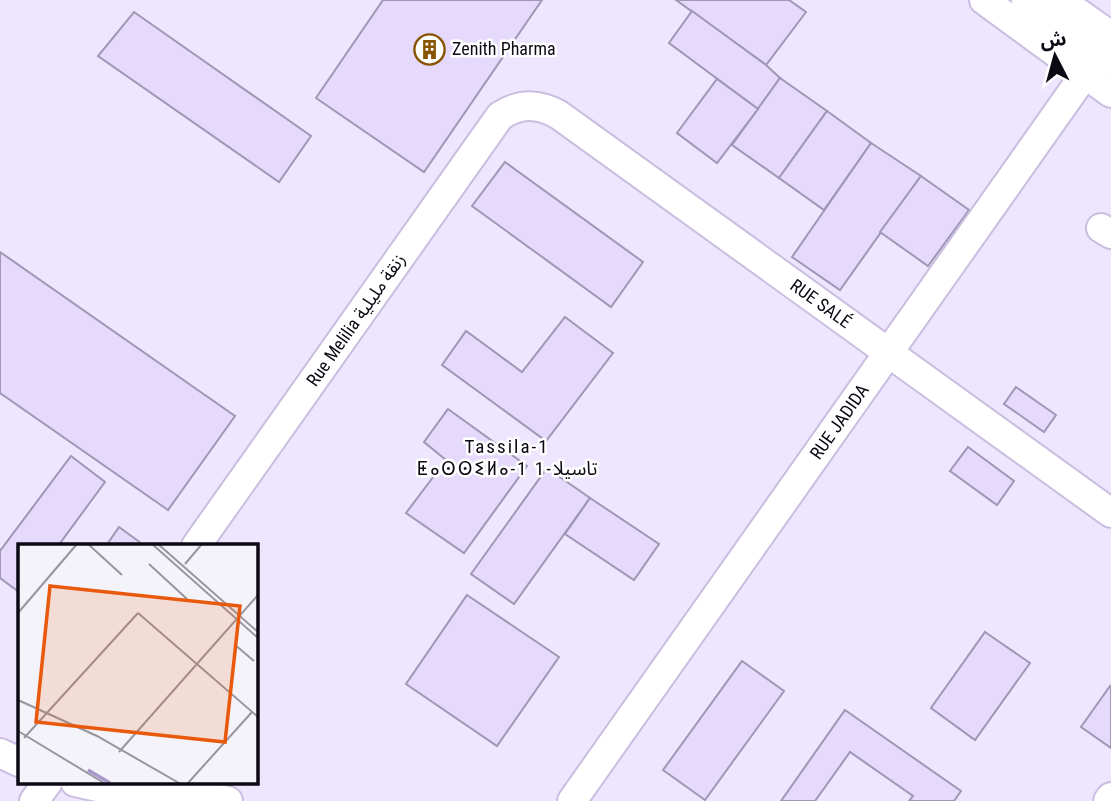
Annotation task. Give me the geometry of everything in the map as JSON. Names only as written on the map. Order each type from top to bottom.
[{"type":"street","points":[[984,0],[1106,62]]},
{"type":"street","points":[[1026,0],[1106,62]]},
{"type":"street","points":[[1036,0],[1106,62]]},
{"type":"street","points":[[1060,0],[1106,62]]},
{"type":"street","name":"RUE JADIDA","points":[[587,801],[1106,62]]},
{"type":"street","name":"RUE SALÉ","points":[[526,114],[541,107],[559,115],[1111,531]]},
{"type":"street","name":"Rue Melilia زنقة مليلية","points":[[197,544],[500,116],[507,111],[526,114]]},
{"type":"street","name":"Rue Melilia زنقة مليلية","points":[[217,544],[512,127],[526,114]]},
{"type":"street","name":"RUE JADIDA","points":[[572,801],[891,365]]},
{"type":"street","name":"RUE SALÉ","points":[[891,365],[1111,513]]},
{"type":"street","points":[[0,734],[18,743]]},
{"type":"street","points":[[0,753],[18,762]]},
{"type":"street","points":[[15,801],[28,784]]},
{"type":"street","points":[[34,801],[47,784]]},
{"type":"street","points":[[84,784],[160,801]]},
{"type":"street","points":[[154,784],[228,801]]},
{"type":"shaded area","points":[[0,0],[1111,0],[1111,801],[0,801]]},
{"type":"building","name":"Zenith Pharma","points":[[383,0],[542,0],[424,172],[316,98]]},
{"type":"building","points":[[676,0],[789,0],[806,12],[766,65]]},
{"type":"building","points":[[692,11],[780,78],[758,109],[669,43]]},
{"type":"building","points":[[134,12],[311,136],[279,182],[98,56]]},
{"type":"building","points":[[780,78],[827,111],[779,178],[732,145]]},
{"type":"building","points":[[717,79],[758,109],[717,163],[677,133]]},
{"type":"building","points":[[827,111],[871,143],[824,210],[779,178]]},
{"type":"building","points":[[871,143],[921,176],[840,290],[792,257]]},
{"type":"building","points":[[505,162],[643,262],[611,307],[472,206]]},
{"type":"building","points":[[921,176],[969,210],[928,266],[880,232]]},
{"type":"building","points":[[0,252],[235,416],[168,510],[0,393]]},
{"type":"building","points":[[565,317],[613,353],[546,441],[442,365],[466,331],[522,372]]},
{"type":"building","points":[[1016,387],[1056,415],[1044,432],[1004,404]]},
{"type":"building","points":[[448,409],[527,466],[464,553],[406,513],[446,460],[424,442]]},
{"type":"building","points":[[968,447],[1014,481],[997,505],[950,471]]},
{"type":"building","points":[[71,456],[105,482],[59,544],[18,544],[18,591],[0,578],[0,551]]},
{"type":"building","points":[[547,468],[590,498],[514,604],[471,574]]},
{"type":"building","points":[[590,498],[659,544],[634,580],[565,534]]},
{"type":"building","points":[[119,527],[141,543],[140,544],[107,544]]},
{"type":"building","points":[[467,595],[559,657],[497,746],[406,684]]},
{"type":"building","points":[[985,632],[1030,663],[975,740],[931,708]]},
{"type":"building","points":[[742,661],[784,691],[705,800],[663,770]]},
{"type":"building","points":[[1111,687],[1111,748],[1081,727]]},
{"type":"building","points":[[845,710],[961,791],[954,801],[909,801],[913,796],[850,752],[815,801],[781,801]]},
{"type":"place","name":"Zenith Pharma","points":[[429,49]]},
{"type":"district","name":"Tassila-1 ⵟⴰⵙⵙⵉⵍⴰ-1 1-تاسيلا","points":[[507,457]]}]
